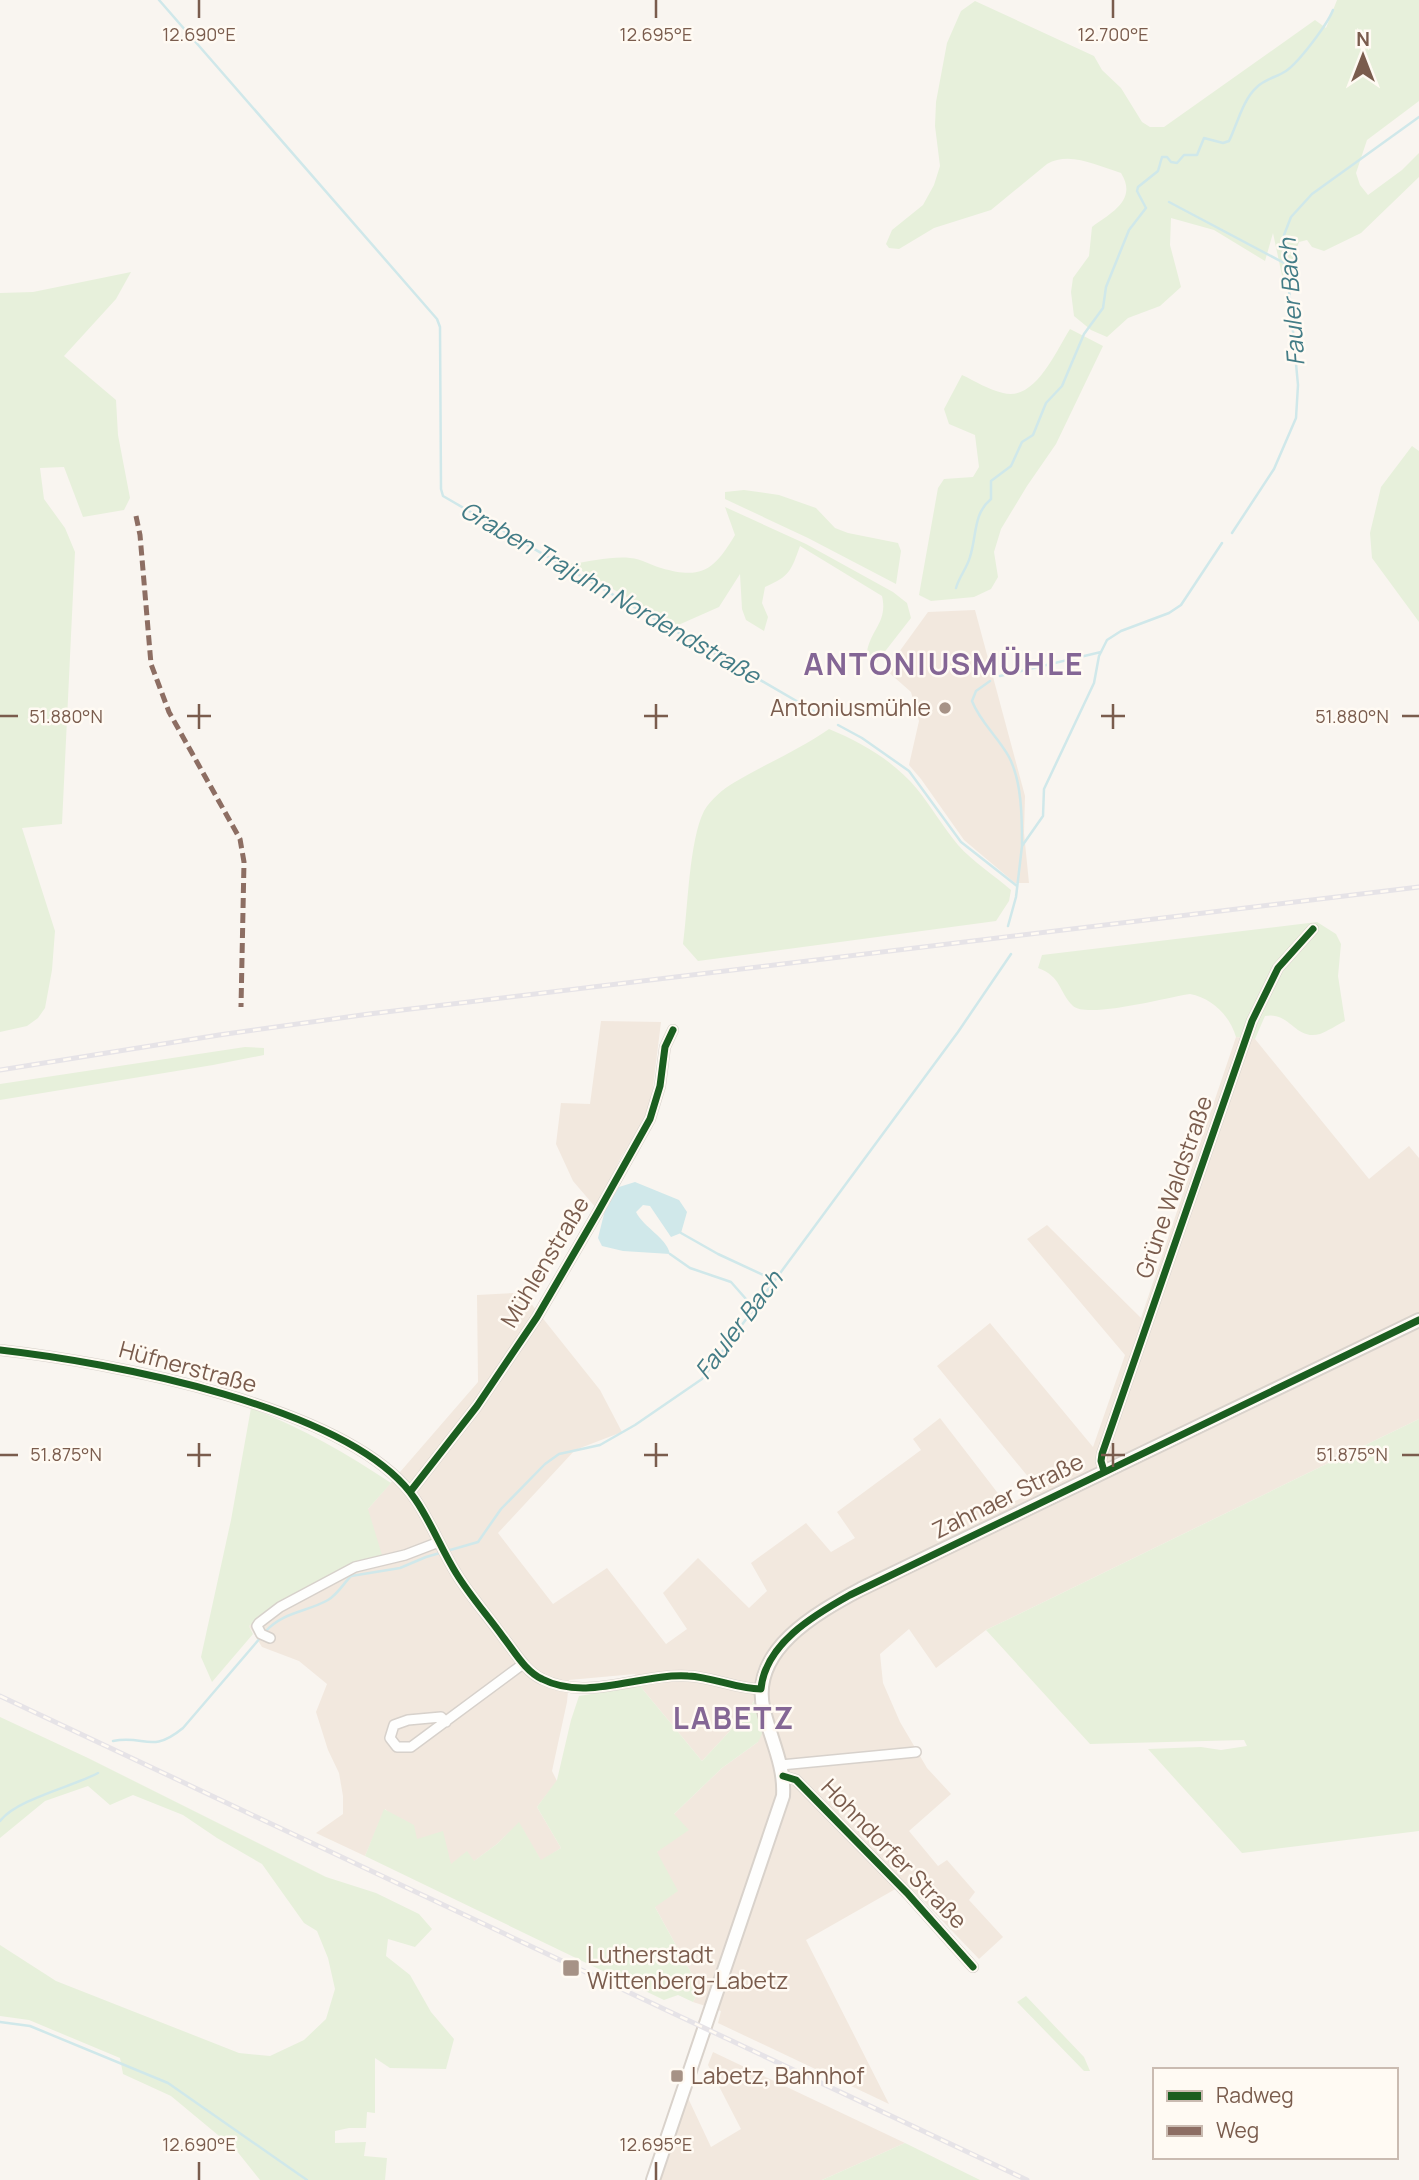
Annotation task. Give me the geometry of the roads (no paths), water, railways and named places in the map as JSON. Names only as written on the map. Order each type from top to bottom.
[{"type":"main road","name":"Zahnaer Straße","points":[[653,2180],[781,1805],[782,1770],[764,1713],[761,1689],[764,1672],[774,1653],[795,1632],[833,1605],[868,1586],[1419,1320]]},
{"type":"street","name":"Grüne Waldstraße","points":[[1104,1471],[1102,1454],[1252,1021],[1278,968],[1313,929]]},
{"type":"street","name":"Mühlenstraße","points":[[411,1492],[472,1414],[500,1373],[537,1317],[598,1212],[654,1110],[664,1047],[673,1030]]},
{"type":"street","name":"Hüfnerstraße","points":[[0,1350],[131,1370],[213,1391],[314,1427],[354,1447],[395,1476],[411,1492],[468,1591],[523,1664],[543,1680],[573,1688],[690,1676],[761,1689]]},
{"type":"street","points":[[270,1638],[261,1634],[257,1626],[259,1623],[280,1607],[322,1583],[355,1567],[440,1545]]},
{"type":"street","points":[[446,1722],[441,1717],[408,1720],[394,1725],[390,1738],[397,1747],[411,1747],[446,1722],[523,1664]]},
{"type":"street","points":[[782,1770],[916,1752]]},
{"type":"street","name":"Hohndorfer Straße","points":[[782,1770],[796,1780],[907,1893],[973,1967]]},
{"type":"water","points":[[635,1182],[679,1200],[687,1212],[681,1233],[671,1237],[650,1206],[643,1205],[636,1212],[664,1243],[670,1254],[623,1251],[602,1246],[598,1238],[605,1210],[619,1187]]},
{"type":"waterway","name":"Graben Trajuhn Nordendstraße","points":[[159,0],[437,319],[440,327],[443,496],[824,717]]},
{"type":"waterway","points":[[956,588],[970,557],[978,518],[991,499],[991,481],[1011,466],[1022,442],[1033,435],[1046,403],[1062,386],[1084,334],[1103,308],[1106,287],[1129,230],[1146,208],[1137,191],[1138,187],[1158,171],[1162,157],[1177,163],[1184,155],[1197,155],[1204,138],[1223,143],[1229,141],[1252,92],[1292,66],[1319,34],[1333,10]]},
{"type":"waterway","name":"Fauler Bach","points":[[1232,533],[1274,469],[1296,418],[1298,385],[1284,235],[1291,217],[1312,194],[1419,117]]},
{"type":"waterway","points":[[1169,202],[1286,264]]},
{"type":"waterway","name":"Fauler Bach","points":[[1008,926],[1016,897],[1022,846],[1043,816],[1044,789],[1094,683],[1099,656],[1107,640],[1121,631],[1169,613],[1181,605],[1222,543]]},
{"type":"waterway","points":[[1000,676],[1101,652]]},
{"type":"waterway","points":[[990,681],[976,691],[972,701],[1005,750],[1017,778],[1022,845]]},
{"type":"waterway","name":"Graben Trajuhn Nordendstraße","points":[[838,725],[862,738],[909,771],[961,842],[1017,886]]},
{"type":"waterway","name":"Fauler Bach","points":[[265,1632],[279,1620],[328,1600],[351,1576],[400,1568],[426,1557],[478,1542],[501,1509],[545,1464],[559,1454],[600,1445],[635,1425],[702,1379],[958,1032],[1011,954]]},
{"type":"waterway","points":[[681,1233],[774,1280]]},
{"type":"waterway","points":[[670,1254],[690,1268],[731,1282],[753,1307]]},
{"type":"waterway","name":"Fauler Bach","points":[[113,1741],[155,1742],[172,1736],[183,1728],[261,1637]]},
{"type":"waterway","name":"Fauler Bach","points":[[0,1821],[19,1806],[98,1773]]},
{"type":"waterway","points":[[0,2022],[30,2026],[168,2083],[307,2180]]},
{"type":"railway","points":[[0,1070],[369,1014],[1419,887]]},
{"type":"railway","points":[[0,1696],[1027,2180]]},
{"type":"place","name":"Antoniusmühle","points":[[945,708]]},
{"type":"place","name":"Lutherstadt Wittenberg-Labetz","points":[[571,1968]]},
{"type":"place","name":"Labetz, Bahnhof","points":[[677,2076]]},
{"type":"district","name":"ANTONIUSMÜHLE","points":[[944,665]]},
{"type":"district","name":"LABETZ","points":[[734,1719]]}]
